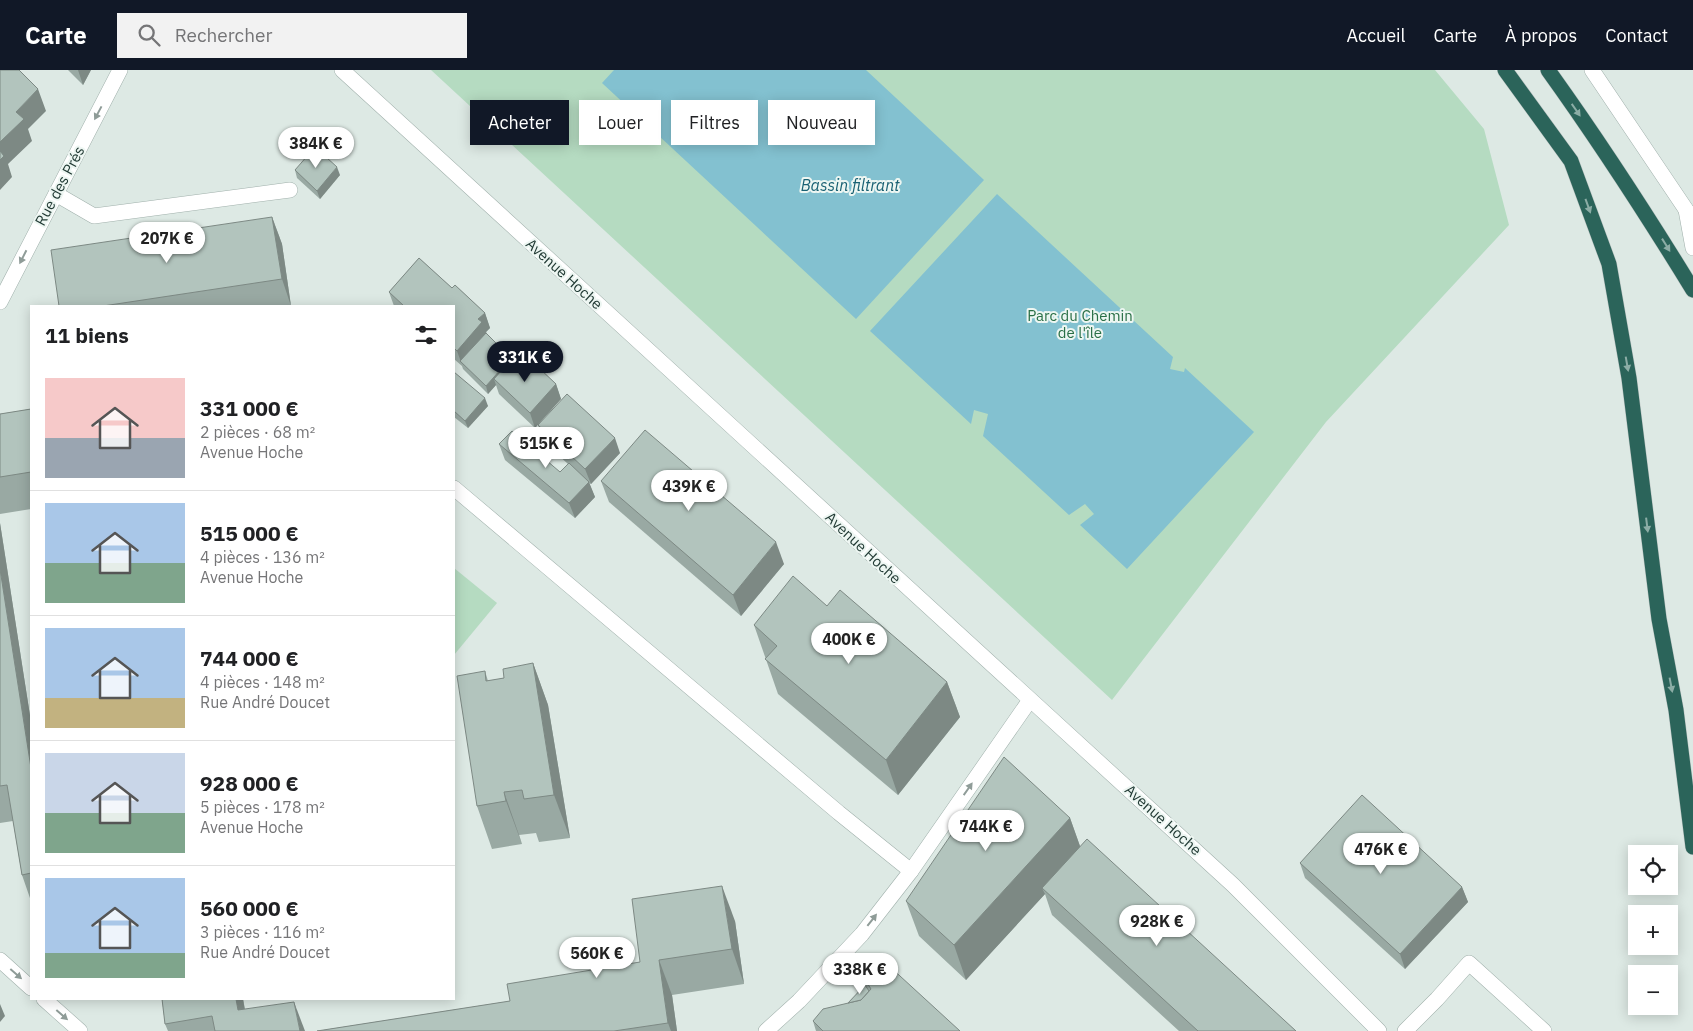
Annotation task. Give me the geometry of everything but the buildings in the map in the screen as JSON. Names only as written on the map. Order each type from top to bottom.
[{"type":"highway","points":[[1505,70],[1571,161],[1610,264],[1629,378],[1658,619],[1676,710],[1693,847]]},
{"type":"highway","points":[[1548,70],[1693,290]]},
{"type":"street","name":"Rue des Prés","points":[[0,302],[120,70]]},
{"type":"street","name":"Avenue Hoche","points":[[342,70],[1233,885],[1379,1031]]},
{"type":"street","points":[[1592,70],[1689,214],[1693,248]]},
{"type":"street","points":[[56,194],[94,216],[290,190]]},
{"type":"street","points":[[455,489],[839,813],[911,871]]},
{"type":"street","points":[[766,1031],[799,1001],[862,934],[911,871],[1030,700]]},
{"type":"street","points":[[0,960],[30,987]]},
{"type":"street","points":[[1405,1031],[1469,963],[1544,1031]]},
{"type":"street","points":[[45,1000],[80,1031]]},
{"type":"green space","name":"Parc du Chemin de l'île","points":[[431,70],[1435,70],[1484,129],[1509,225],[1326,422],[1112,700],[512,145],[569,145],[569,100],[470,100],[470,106]]},
{"type":"green space","points":[[455,569],[497,603],[455,654]]},
{"type":"water","name":"Bassin filtrant","points":[[614,70],[866,70],[984,180],[856,319],[661,138],[661,100],[620,100],[602,83]]},
{"type":"water","points":[[997,194],[1173,357],[1170,369],[1184,372],[1185,368],[1254,432],[1127,569],[1080,525],[1094,514],[1085,504],[1069,515],[983,436],[988,414],[974,410],[971,424],[870,331]]}]
